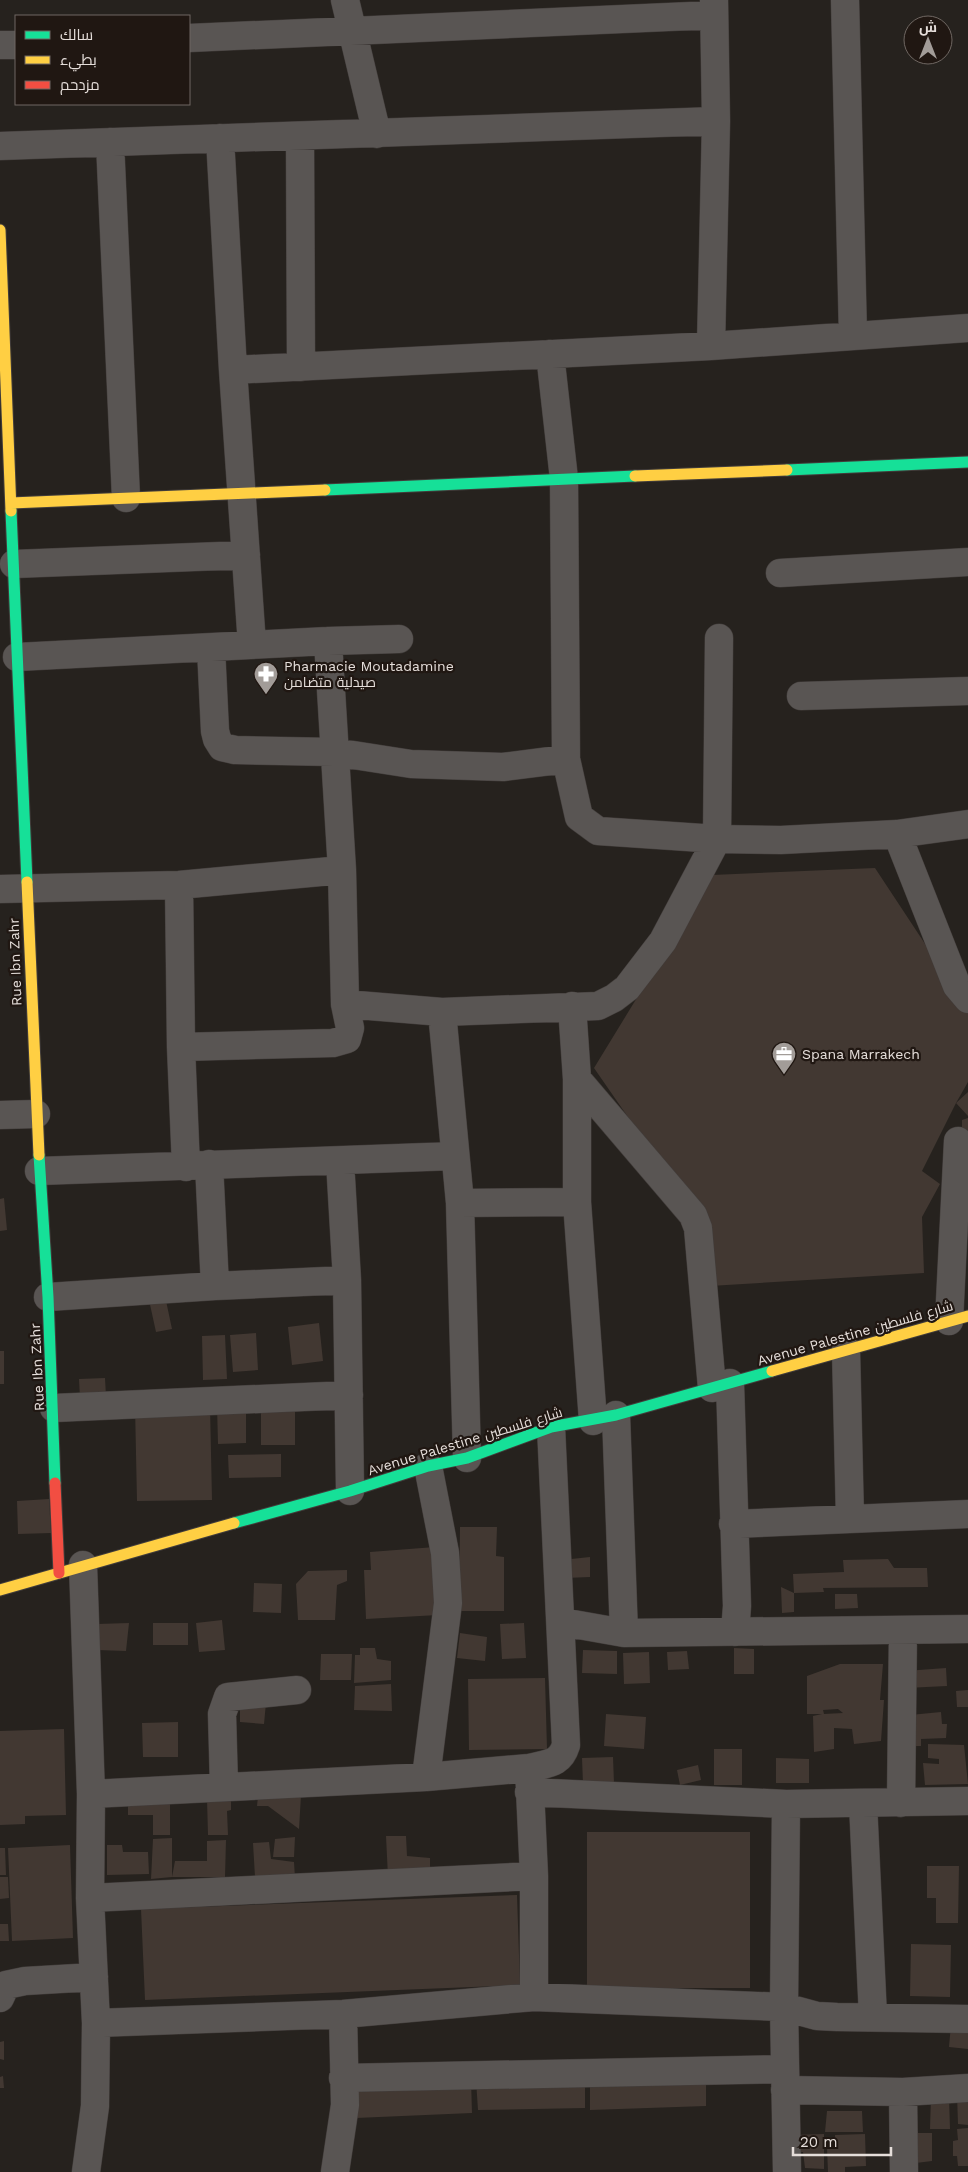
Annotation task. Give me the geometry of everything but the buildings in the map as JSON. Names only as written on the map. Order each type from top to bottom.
[{"type":"street","points":[[345,0],[351,32],[377,134]]},
{"type":"street","points":[[845,0],[853,336]]},
{"type":"street","points":[[190,38],[351,32],[714,8],[716,121],[711,346]]},
{"type":"street","points":[[0,45],[15,45]]},
{"type":"street","points":[[0,146],[716,121]]},
{"type":"street","points":[[300,136],[301,367]]},
{"type":"street","points":[[220,138],[233,370],[252,645]]},
{"type":"street","points":[[110,142],[126,498]]},
{"type":"street","name":"Rue Ibn Zahr","points":[[0,230],[8,521],[14,564],[39,1171],[54,1408],[71,1569]]},
{"type":"street","points":[[233,370],[711,346],[968,328]]},
{"type":"street","points":[[550,354],[564,479],[566,759],[579,817],[598,831],[717,839],[781,840],[897,834],[968,824]]},
{"type":"street","points":[[8,521],[126,498],[968,462]]},
{"type":"street","points":[[14,564],[246,555]]},
{"type":"street","points":[[780,573],[968,562]]},
{"type":"street","points":[[346,1004],[442,1012],[598,1006],[614,998],[627,988],[663,940],[717,839],[719,638]]},
{"type":"street","points":[[17,656],[399,639]]},
{"type":"street","points":[[181,1047],[333,1043],[347,1039],[350,1028],[346,1004],[342,870],[328,641]]},
{"type":"street","points":[[211,648],[216,731],[217,739],[222,747],[235,750],[334,752],[411,764],[494,767],[566,759]]},
{"type":"street","points":[[801,696],[968,691]]},
{"type":"street","points":[[897,834],[957,986],[968,999]]},
{"type":"street","points":[[0,889],[179,885],[342,870]]},
{"type":"street","points":[[179,885],[181,1047],[216,1286]]},
{"type":"street","points":[[572,1006],[577,1079],[577,1202],[604,1418],[624,1633]]},
{"type":"street","points":[[442,1012],[454,1156],[460,1203],[467,1458]]},
{"type":"street","points":[[577,1079],[693,1215],[698,1228],[721,1386],[733,1524],[737,1606],[734,1632]]},
{"type":"street","points":[[0,1115],[36,1114]]},
{"type":"street","points":[[958,1141],[959,1319]]},
{"type":"street","points":[[39,1171],[454,1156]]},
{"type":"street","points":[[340,1161],[347,1280],[350,1491]]},
{"type":"street","points":[[460,1203],[577,1202]]},
{"type":"street","points":[[48,1298],[216,1286],[347,1280]]},
{"type":"street","name":"Avenue Palestine شارع فلسطين","points":[[0,1590],[350,1491],[428,1466],[467,1458],[551,1427],[604,1418],[959,1319]]},
{"type":"street","points":[[846,1350],[850,1519]]},
{"type":"street","points":[[54,1408],[349,1395]]},
{"type":"street","points":[[529,1780],[557,1761],[563,1755],[566,1745],[562,1622],[551,1427]]},
{"type":"street","points":[[426,1777],[448,1602],[445,1553],[428,1466]]},
{"type":"street","points":[[733,1524],[968,1514]]},
{"type":"street","points":[[71,1569],[90,1794],[90,1898],[96,2023],[95,2106],[86,2172]]},
{"type":"street","points":[[562,1622],[624,1633],[968,1628]]},
{"type":"street","points":[[901,1803],[903,1630]]},
{"type":"street","points":[[224,1786],[222,1714],[228,1697],[297,1690]]},
{"type":"street","points":[[90,1794],[426,1777],[529,1780],[786,1804],[968,1801]]},
{"type":"street","points":[[529,1780],[534,1876],[534,1997]]},
{"type":"street","points":[[863,1803],[873,2017]]},
{"type":"street","points":[[786,1804],[784,2080],[787,2172]]},
{"type":"street","points":[[90,1898],[534,1876]]},
{"type":"street","points":[[0,1998],[6,1986],[25,1981],[94,1977]]},
{"type":"street","points":[[96,2023],[343,2014],[534,1997],[784,2007],[817,2016],[968,2019]]},
{"type":"street","points":[[335,2172],[344,2105],[343,2014]]},
{"type":"street","points":[[343,2078],[784,2080],[903,2092],[968,2088]]},
{"type":"street","points":[[903,2092],[904,2172]]},
{"type":"traffic: fast","points":[[787,470],[968,462]]},
{"type":"traffic: fast","points":[[325,490],[635,476]]},
{"type":"traffic: fast","points":[[11,511],[27,882]]},
{"type":"traffic: fast","points":[[39,1155],[48,1297],[55,1483]]},
{"type":"traffic: fast","points":[[234,1523],[350,1491],[428,1466],[467,1458],[551,1427],[616,1415],[772,1371]]},
{"type":"traffic: slow","points":[[0,230],[11,511]]},
{"type":"traffic: slow","points":[[635,476],[787,470]]},
{"type":"traffic: slow","points":[[11,503],[325,490]]},
{"type":"traffic: slow","points":[[27,882],[39,1155]]},
{"type":"traffic: slow","points":[[772,1371],[968,1316]]},
{"type":"traffic: slow","points":[[0,1590],[234,1523]]},
{"type":"traffic: jam","points":[[55,1483],[59,1573]]},
{"type":"place","name":"Pharmacie Moutadamine صيدلية متضامن","points":[[266,695]]},
{"type":"place","name":"Spana Marrakech","points":[[784,1075]]}]
